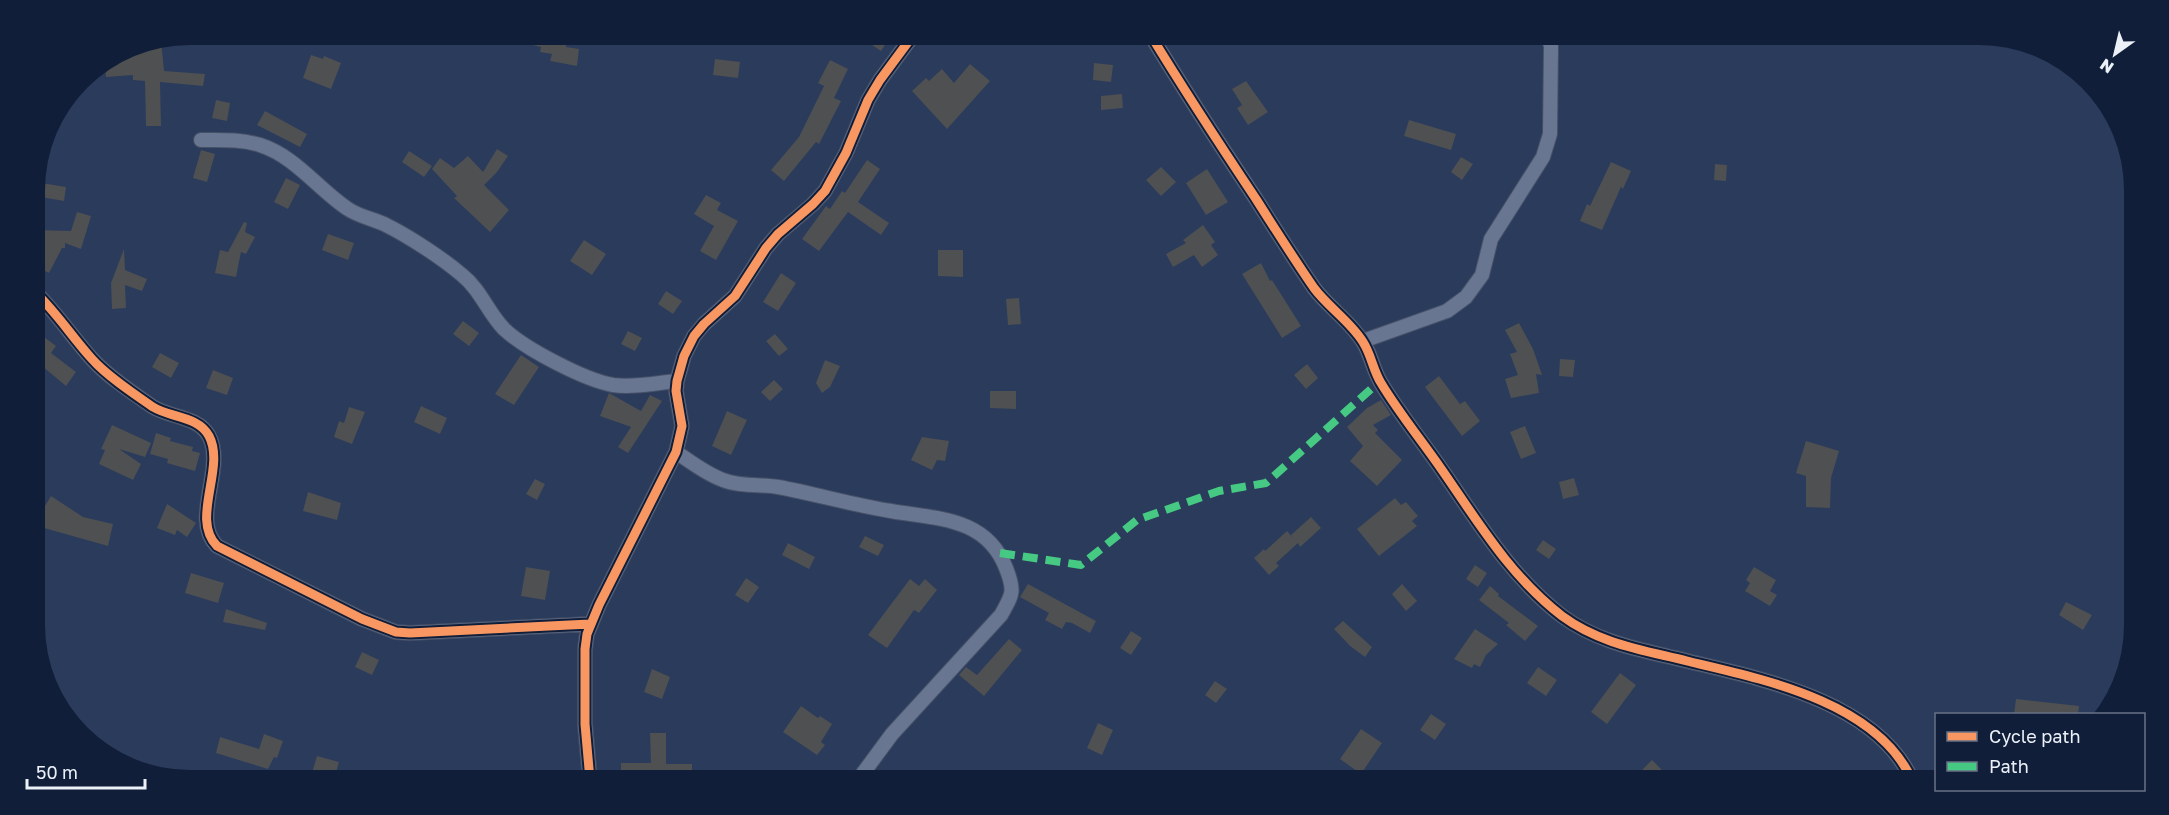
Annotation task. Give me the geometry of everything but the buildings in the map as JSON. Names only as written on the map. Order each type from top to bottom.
[{"type":"street","points":[[589,770],[585,724],[585,649],[590,624],[676,452],[682,426],[676,391],[684,356],[704,324],[735,296],[766,248],[825,191],[846,153],[868,100],[906,45]]},
{"type":"street","points":[[1156,45],[1316,291],[1363,341],[1386,390],[1497,549],[1541,599],[1593,636],[1648,653],[1762,681],[1826,703],[1847,713],[1872,731],[1890,747],[1907,770]]},
{"type":"street","points":[[1363,341],[1447,311],[1466,297],[1482,275],[1491,239],[1543,157],[1550,134],[1551,45]]},
{"type":"street","points":[[201,140],[248,142],[262,145],[282,156],[348,209],[398,232],[462,275],[473,285],[504,329],[519,341],[560,364],[600,382],[615,386],[677,381]]},
{"type":"street","points":[[45,302],[98,365],[154,407],[200,426],[208,435],[213,447],[213,459],[206,524],[211,541],[217,546],[362,619],[396,632],[590,624]]},
{"type":"street","points":[[676,452],[725,481],[776,487],[891,511],[930,515],[959,524],[980,534],[1000,553],[1013,586],[1010,600],[1001,615],[892,734],[865,770]]},
{"type":"marked path","points":[[1000,553],[1081,565],[1137,520],[1219,491],[1266,483],[1380,381]]},
{"type":"cycle path","points":[[589,770],[585,724],[587,634],[599,605],[676,452],[682,426],[676,391],[684,356],[694,336],[704,324],[735,296],[766,248],[825,191],[846,153],[868,100],[906,45]]},
{"type":"cycle path","points":[[1157,45],[1314,288],[1363,342],[1378,378],[1395,405],[1496,548],[1544,601],[1576,626],[1607,640],[1749,676],[1815,698],[1873,731],[1895,753],[1906,770]]},
{"type":"cycle path","points":[[45,303],[92,359],[113,378],[153,407],[191,421],[204,429],[209,436],[214,463],[207,522],[210,535],[217,546],[362,619],[396,632],[590,624]]}]
